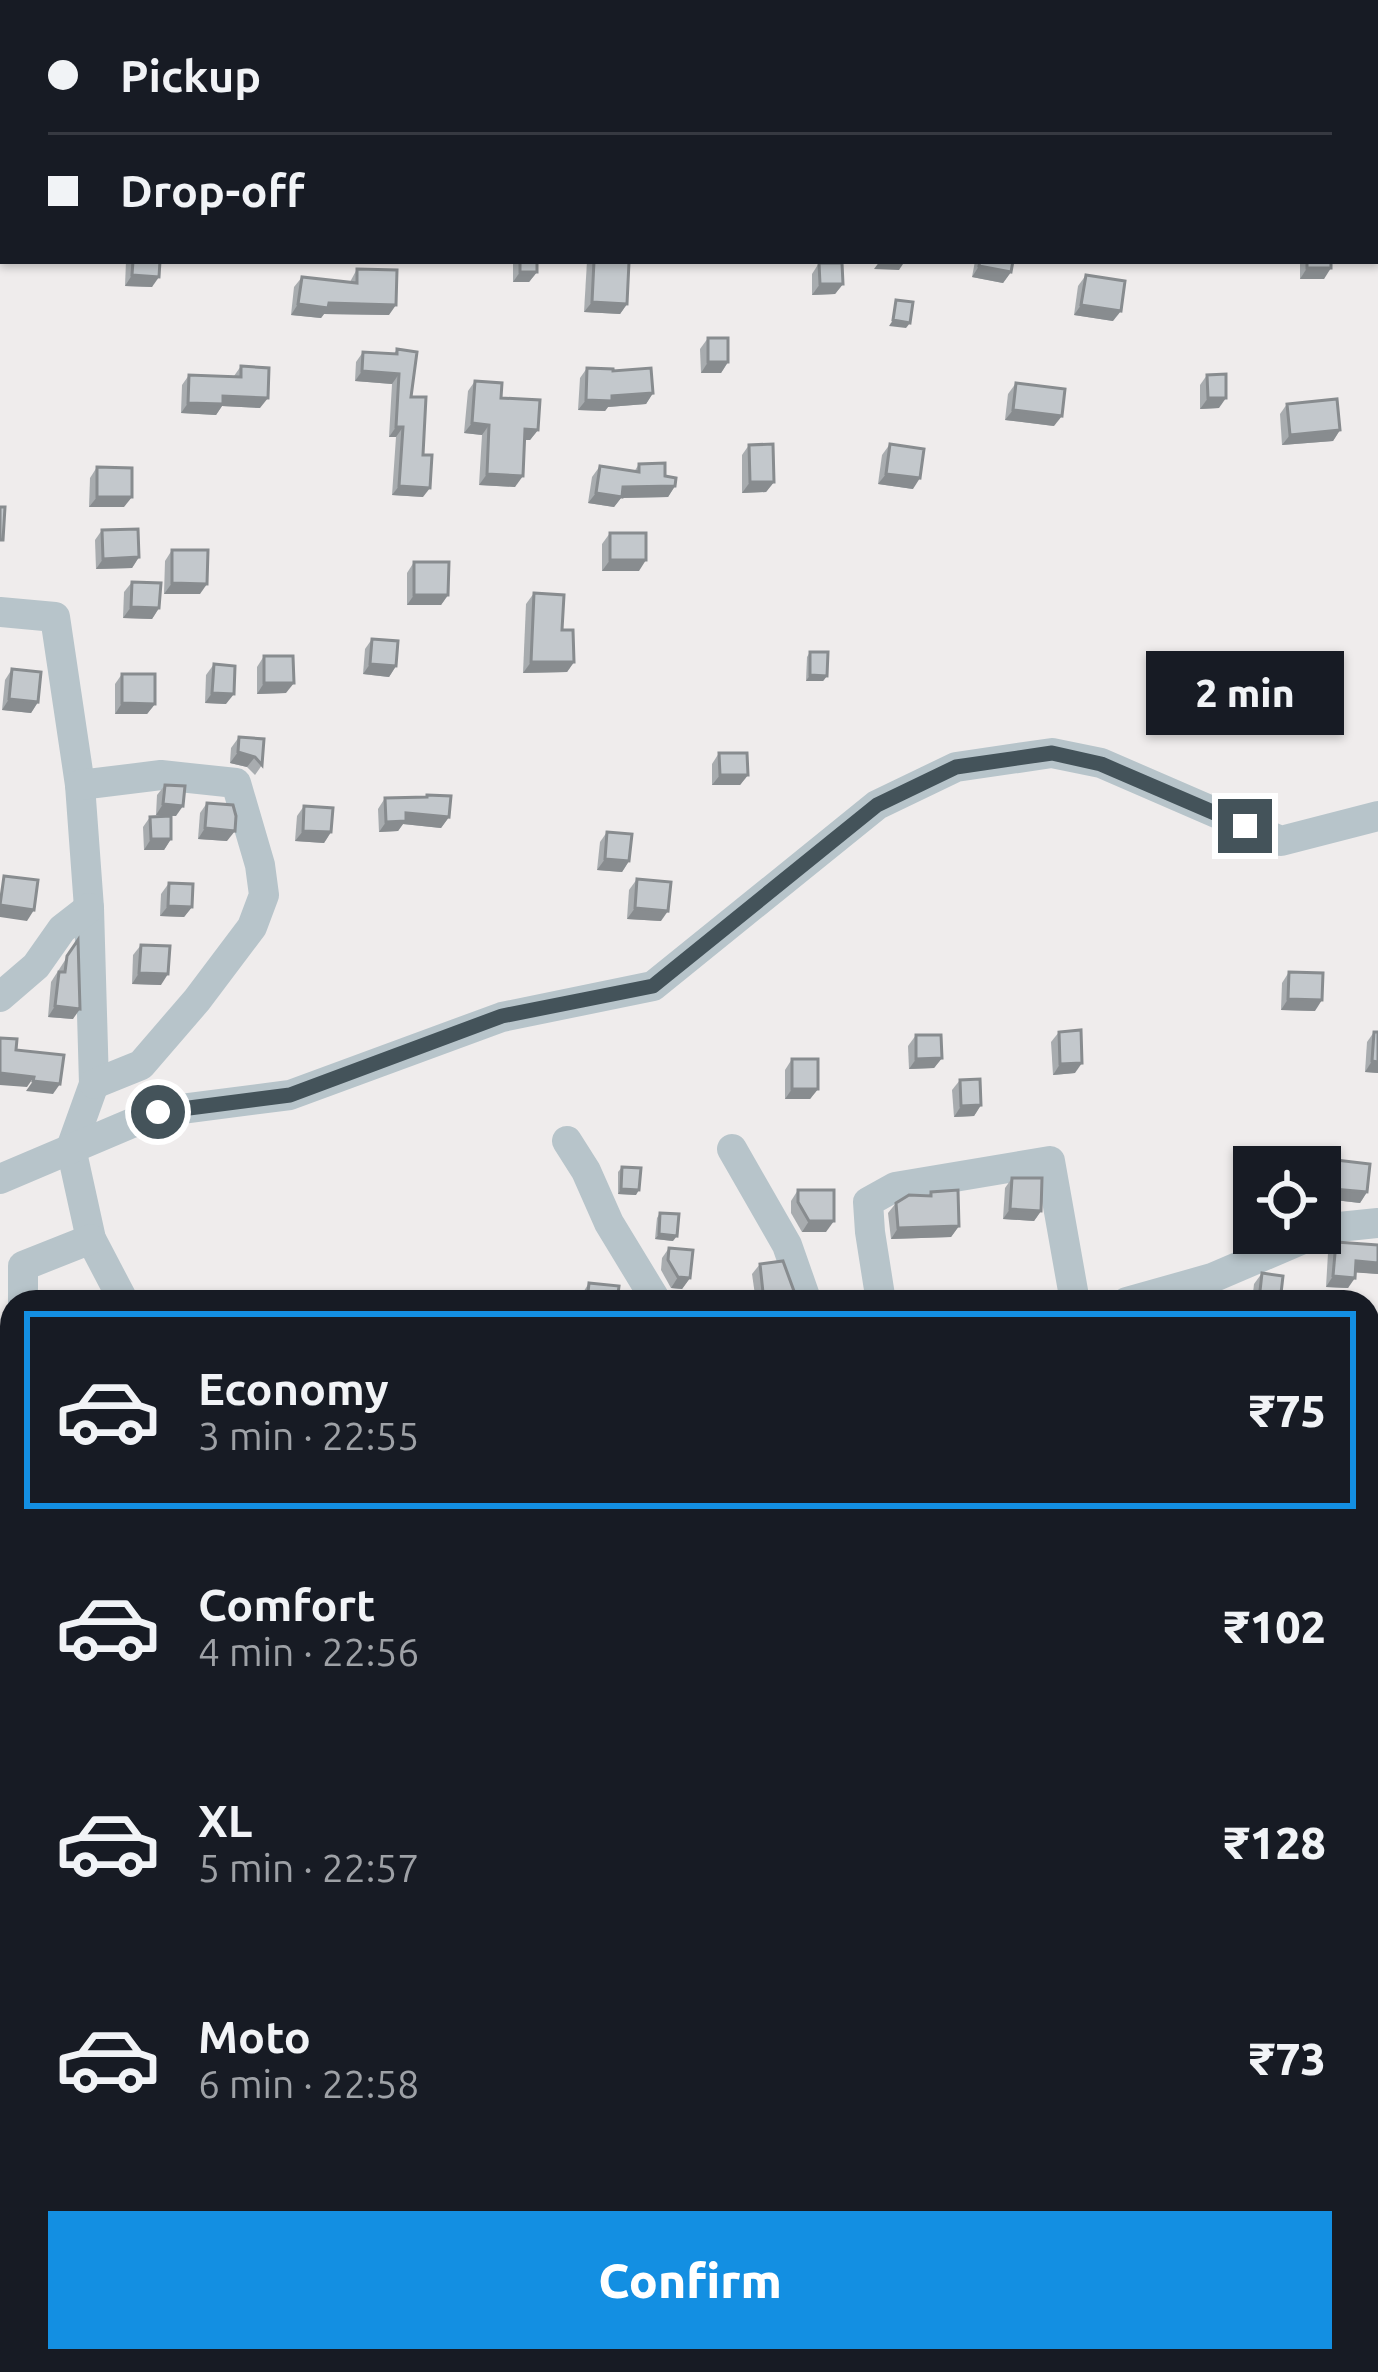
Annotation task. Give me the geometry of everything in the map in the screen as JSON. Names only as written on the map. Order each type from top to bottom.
[{"type":"street","points":[[0,612],[55,617],[80,785],[94,1084],[70,1148],[92,1239],[118,1290]]},
{"type":"street","points":[[0,1179],[158,1112],[290,1095],[502,1016],[653,986],[877,805],[956,767],[1052,753],[1101,764],[1281,842],[1378,816]]},
{"type":"street","points":[[80,785],[161,775],[236,783],[264,895],[252,927],[141,1065],[94,1084]]},
{"type":"street","points":[[0,997],[36,966],[62,929],[88,908]]},
{"type":"street","points":[[567,1141],[650,1290]]},
{"type":"street","points":[[731,1149],[787,1245],[803,1290]]},
{"type":"street","points":[[879,1290],[868,1202],[895,1187],[1050,1161],[1073,1290]]},
{"type":"street","points":[[1341,1227],[1378,1223]]},
{"type":"street","points":[[23,1290],[23,1266],[92,1239]]},
{"type":"street","points":[[1169,1290],[1267,1254]]},
{"type":"building","points":[[133,264],[160,264],[159,277],[132,275]]},
{"type":"building","points":[[520,264],[537,264],[537,272],[520,272]]},
{"type":"building","points":[[594,264],[629,264],[627,304],[592,302]]},
{"type":"building","points":[[819,264],[842,264],[843,284],[820,284]]},
{"type":"building","points":[[979,264],[1012,264],[1011,272]]},
{"type":"building","points":[[1307,264],[1331,264],[1331,268],[1307,268]]},
{"type":"building","points":[[357,269],[397,270],[396,305],[329,303],[328,308],[298,304],[302,277],[357,283]]},
{"type":"building","points":[[1086,275],[1125,281],[1121,311],[1081,305]]},
{"type":"building","points":[[896,300],[913,302],[910,323],[893,320]]},
{"type":"building","points":[[708,338],[728,338],[728,362],[708,362]]},
{"type":"building","points":[[397,349],[417,352],[411,397],[426,397],[423,455],[432,455],[430,488],[399,486],[403,427],[396,427],[399,374],[362,371],[363,352],[397,354]]},
{"type":"building","points":[[241,366],[269,368],[268,398],[223,396],[223,404],[188,403],[189,375],[241,377]]},
{"type":"building","points":[[587,368],[651,368],[653,393],[612,396],[612,401],[586,400]]},
{"type":"building","points":[[1226,374],[1226,398],[1208,398],[1207,375]]},
{"type":"building","points":[[475,381],[502,383],[501,398],[540,400],[538,430],[525,429],[523,476],[487,474],[489,425],[472,423]]},
{"type":"building","points":[[1016,383],[1065,389],[1062,416],[1013,410]]},
{"type":"building","points":[[1337,399],[1340,430],[1290,435],[1287,404]]},
{"type":"building","points":[[773,444],[774,482],[750,482],[749,445]]},
{"type":"building","points":[[890,444],[924,449],[920,478],[886,474]]},
{"type":"building","points":[[665,463],[665,476],[676,478],[675,486],[623,487],[622,497],[596,493],[600,466],[639,472],[639,464]]},
{"type":"building","points":[[97,467],[132,468],[132,497],[97,497]]},
{"type":"building","points":[[0,507],[5,507],[3,540],[0,540]]},
{"type":"building","points":[[138,529],[139,557],[103,559],[102,530]]},
{"type":"building","points":[[610,533],[646,533],[646,560],[610,560]]},
{"type":"building","points":[[172,550],[208,550],[207,584],[172,583]]},
{"type":"building","points":[[414,562],[449,562],[448,595],[414,595]]},
{"type":"building","points":[[132,582],[161,583],[159,608],[131,607]]},
{"type":"building","points":[[534,593],[564,595],[562,630],[573,630],[574,662],[531,662]]},
{"type":"building","points":[[372,639],[398,641],[396,666],[370,664]]},
{"type":"building","points":[[810,652],[828,652],[827,676],[810,675]]},
{"type":"building","points":[[264,656],[293,656],[294,683],[264,683]]},
{"type":"building","points":[[214,664],[235,666],[234,694],[212,693]]},
{"type":"building","points":[[12,669],[41,672],[38,702],[9,699]]},
{"type":"building","points":[[122,674],[155,674],[155,704],[122,703]]},
{"type":"building","points":[[239,737],[264,739],[262,765],[255,757],[238,752]]},
{"type":"building","points":[[719,753],[747,753],[748,775],[720,775]]},
{"type":"building","points":[[165,785],[185,786],[183,806],[163,804]]},
{"type":"building","points":[[451,796],[449,817],[406,813],[406,821],[386,822],[385,798]]},
{"type":"building","points":[[207,803],[233,805],[235,831],[205,828]]},
{"type":"building","points":[[304,806],[333,808],[331,832],[303,831]]},
{"type":"building","points":[[171,816],[171,839],[151,839],[150,817]]},
{"type":"building","points":[[607,832],[632,834],[629,861],[605,859]]},
{"type":"building","points":[[4,876],[38,880],[34,910],[0,905]]},
{"type":"building","points":[[637,879],[671,882],[668,911],[635,908]]},
{"type":"building","points":[[169,883],[193,884],[192,907],[168,906]]},
{"type":"building","points":[[78,940],[80,1009],[55,1006],[59,972],[65,972],[67,956]]},
{"type":"building","points":[[141,945],[170,946],[168,974],[139,973]]},
{"type":"building","points":[[1289,972],[1323,973],[1322,1000],[1288,999]]},
{"type":"building","points":[[1081,1030],[1082,1063],[1060,1064],[1059,1032]]},
{"type":"building","points":[[1374,1032],[1378,1032],[1378,1062],[1372,1061]]},
{"type":"building","points":[[916,1035],[941,1035],[942,1058],[916,1059]]},
{"type":"building","points":[[0,1038],[17,1039],[16,1050],[64,1055],[60,1084],[0,1073]]},
{"type":"building","points":[[792,1059],[818,1059],[818,1089],[792,1089]]},
{"type":"building","points":[[980,1079],[981,1105],[961,1106],[960,1080]]},
{"type":"building","points":[[1341,1161],[1370,1164],[1367,1192],[1341,1190]]},
{"type":"building","points":[[622,1167],[641,1168],[639,1190],[621,1189]]},
{"type":"building","points":[[1012,1178],[1042,1178],[1041,1211],[1010,1209]]},
{"type":"building","points":[[798,1190],[834,1190],[834,1221],[809,1221],[798,1202]]},
{"type":"building","points":[[958,1190],[959,1226],[898,1228],[896,1203],[909,1195]]},
{"type":"building","points":[[660,1213],[679,1214],[677,1236],[659,1234]]},
{"type":"building","points":[[1341,1242],[1378,1245],[1378,1263],[1356,1261],[1355,1278],[1333,1276]]},
{"type":"building","points":[[669,1248],[693,1250],[690,1278],[678,1277],[668,1260]]},
{"type":"building","points":[[783,1261],[794,1290],[763,1290],[760,1264]]},
{"type":"building","points":[[1262,1273],[1283,1276],[1281,1290],[1260,1290]]},
{"type":"building","points":[[589,1283],[619,1286],[618,1290],[588,1290]]},
{"type":"route","points":[[158,1112],[290,1095],[502,1016],[653,986],[877,805],[956,767],[1052,753],[1101,764],[1245,826]]}]
